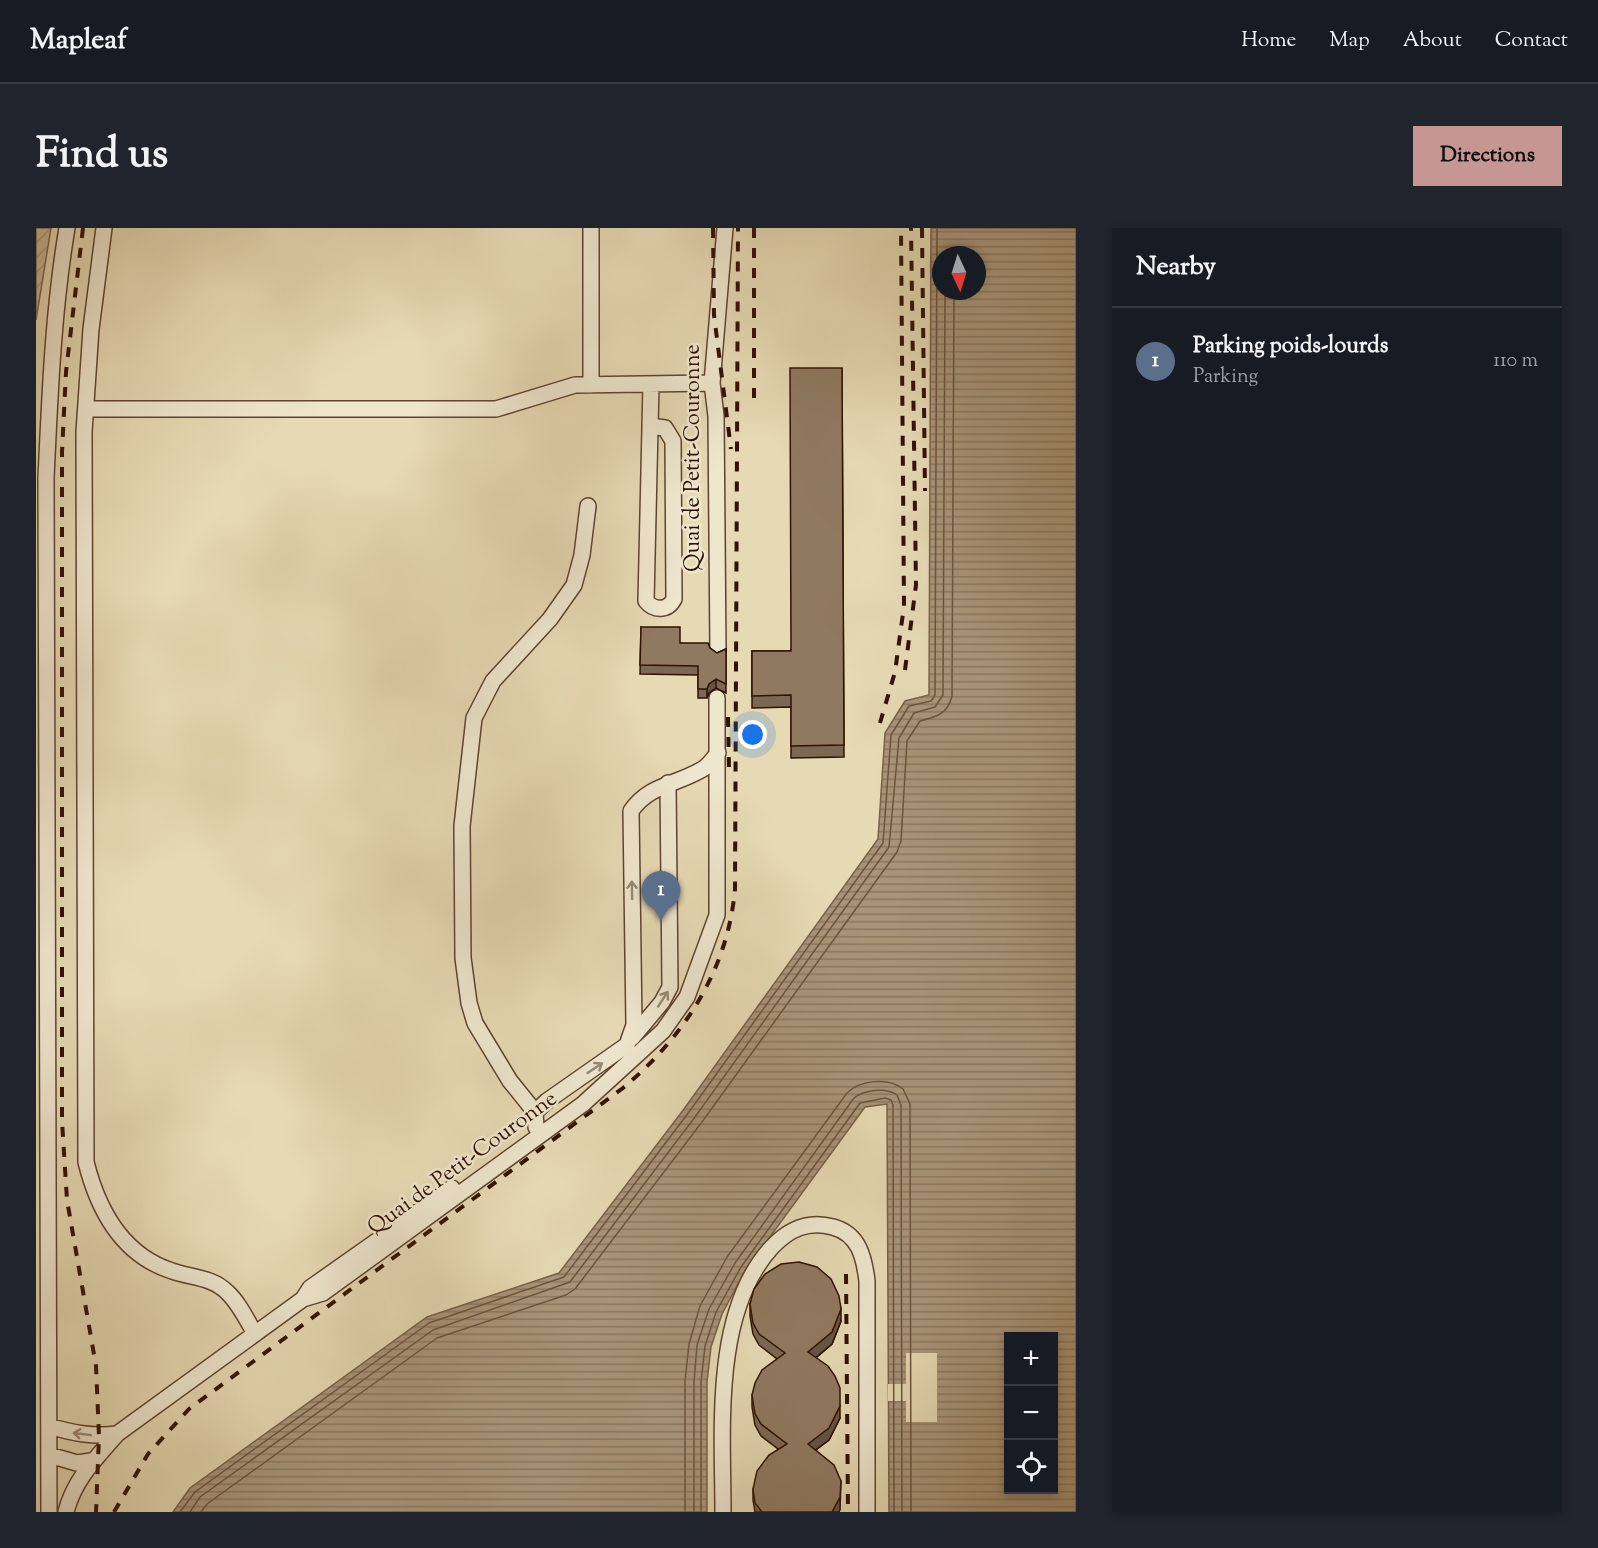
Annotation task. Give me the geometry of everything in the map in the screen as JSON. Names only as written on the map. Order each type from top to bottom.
[{"type":"street","points":[[49,1512],[42,869],[46,478],[50,372],[67,228]]},
{"type":"street","points":[[104,228],[91,329],[84,432],[86,1162],[92,1188],[103,1212],[120,1237],[152,1264],[215,1283],[236,1303],[255,1334]]},
{"type":"street","points":[[591,228],[591,385]]},
{"type":"street","name":"Quai de Petit-Couronne","points":[[718,652],[716,416],[711,383],[725,228]]},
{"type":"street","points":[[87,409],[496,409],[575,385],[711,383]]},
{"type":"street","points":[[650,426],[665,428],[673,441],[674,599],[672,603],[660,609],[651,607],[646,601],[650,426],[651,384]]},
{"type":"street","points":[[537,1125],[476,1023],[469,1003],[463,958],[462,826],[474,718],[493,681],[550,619],[574,585],[582,555],[588,506]]},
{"type":"street","name":"Quai de Petit-Couronne","points":[[66,1512],[91,1461],[117,1434],[303,1299],[323,1293],[537,1125],[583,1104],[663,1031],[687,997],[717,915],[717,698]]},
{"type":"street","points":[[627,1045],[634,1025],[631,811],[640,798],[668,783],[704,769],[718,753]]},
{"type":"street","points":[[537,1125],[547,1101],[627,1045],[662,1002],[670,987],[668,783]]},
{"type":"street","points":[[723,1512],[724,1382],[732,1327],[764,1256],[789,1231],[821,1224],[846,1232],[864,1256],[867,1281],[867,1512]]},
{"type":"street","points":[[49,1426],[75,1434],[99,1436],[117,1434]]},
{"type":"street","points":[[49,1455],[77,1464],[91,1461]]},
{"type":"shaded area","points":[[36,228],[51,228],[36,320]]},
{"type":"water","points":[[931,228],[1076,228],[1076,1512],[889,1512],[887,1104],[865,1107],[745,1271],[722,1314],[711,1347],[707,1382],[707,1512],[173,1512],[190,1488],[427,1317],[559,1273],[684,1109],[878,839],[885,733],[905,701],[929,695]]},
{"type":"pier","points":[[906,1353],[937,1353],[937,1422],[906,1422],[906,1401],[888,1401],[888,1384],[906,1384]]},
{"type":"building","points":[[790,368],[842,368],[844,745],[791,746],[791,695],[752,696],[752,651],[791,651]]},
{"type":"building","points":[[641,627],[680,627],[680,643],[708,643],[710,648],[717,653],[726,649],[726,684],[716,679],[709,684],[707,689],[698,689],[698,666],[640,665]]},
{"type":"building","points":[[799,1262],[817,1267],[831,1279],[839,1296],[841,1309],[832,1332],[808,1352],[828,1366],[835,1376],[840,1388],[840,1406],[829,1428],[808,1444],[834,1465],[841,1481],[840,1497],[832,1512],[762,1512],[755,1503],[753,1489],[757,1471],[769,1455],[787,1444],[761,1424],[755,1414],[752,1395],[762,1370],[785,1353],[759,1334],[753,1323],[750,1304],[754,1289],[765,1274],[781,1264]]},
{"type":"railway","points":[[83,228],[66,372],[62,452],[62,1121],[67,1200],[96,1366],[99,1436],[96,1512]]},
{"type":"railway","points":[[713,228],[714,315],[731,449]]},
{"type":"railway","points":[[114,1512],[148,1454],[189,1409],[623,1088],[665,1047],[699,1000],[713,974],[731,919],[735,889],[738,228]]},
{"type":"railway","points":[[754,228],[754,400]]},
{"type":"railway","points":[[880,723],[895,672],[904,606],[901,228]]},
{"type":"railway","points":[[905,670],[916,585],[911,228]]},
{"type":"railway","points":[[922,228],[925,491]]},
{"type":"railway","points":[[728,717],[729,771]]},
{"type":"railway","points":[[846,1274],[848,1512]]},
{"type":"place","name":"Parking poids-lourds","points":[[661,921]]}]
